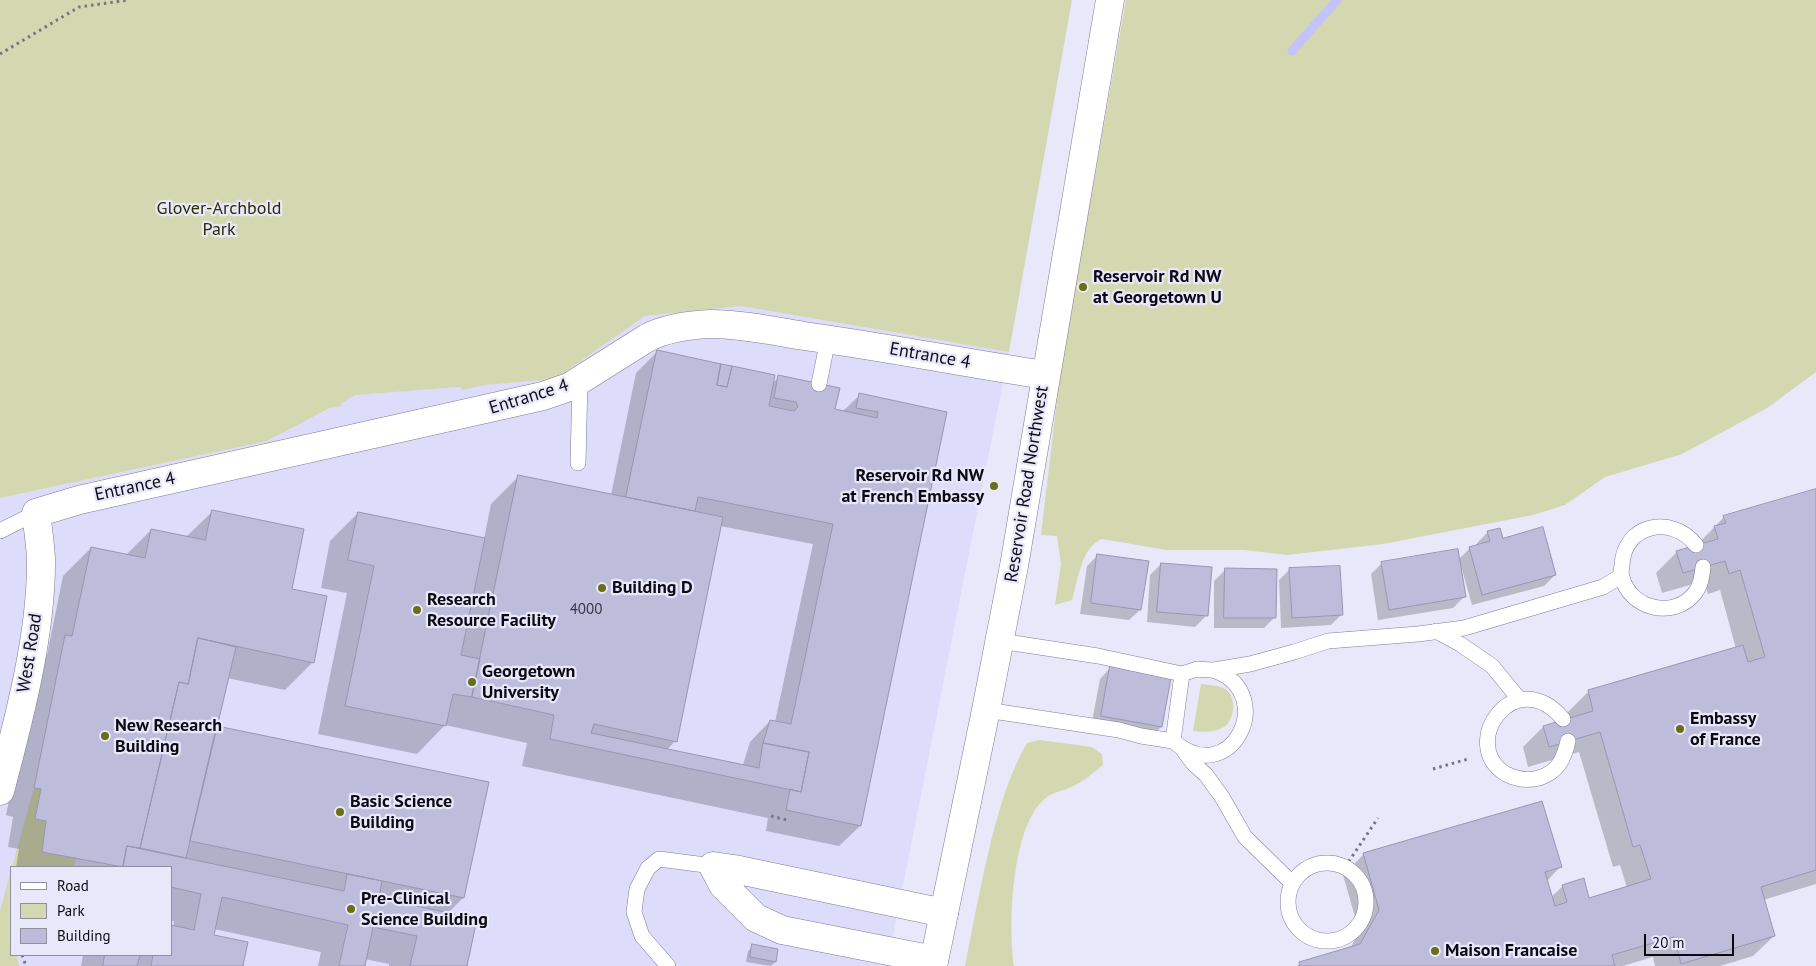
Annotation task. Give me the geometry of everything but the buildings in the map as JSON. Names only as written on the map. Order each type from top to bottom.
[{"type":"street","name":"Reservoir Road Northwest","points":[[933,963],[986,710],[1017,548],[1110,0]]},
{"type":"street","name":"Entrance 4","points":[[36,513],[79,500],[543,396],[569,387],[647,338],[658,333],[683,327],[722,324],[828,339],[1045,376]]},
{"type":"street","name":"West Road","points":[[0,791],[25,686],[35,626],[41,557],[36,513]]},
{"type":"street","points":[[713,866],[944,912]]},
{"type":"street","points":[[713,866],[723,885],[756,918],[782,930],[933,963]]},
{"type":"lane","points":[[819,384],[828,339]]},
{"type":"lane","points":[[578,463],[580,380]]},
{"type":"lane","points":[[0,531],[36,513]]},
{"type":"lane","points":[[1696,545],[1690,536],[1677,529],[1664,526],[1651,527],[1638,534],[1628,544],[1622,557],[1621,576],[1626,589],[1636,600],[1649,607],[1663,609],[1671,608],[1684,602],[1695,593],[1701,580],[1703,567]]},
{"type":"lane","points":[[1000,640],[1098,656],[1182,674],[1197,669],[1214,670],[1259,661],[1328,641],[1464,628],[1603,587],[1621,576]]},
{"type":"lane","points":[[1436,632],[1460,644],[1492,666],[1520,700]]},
{"type":"lane","points":[[986,710],[1119,730],[1178,746],[1201,755],[1216,754],[1229,747],[1240,735],[1245,721],[1242,693],[1228,677],[1214,670]]},
{"type":"lane","points":[[1182,674],[1178,746],[1206,775],[1222,797],[1245,837],[1270,864],[1292,883]]},
{"type":"lane","points":[[1563,720],[1554,709],[1542,702],[1528,699],[1520,700],[1507,705],[1496,714],[1490,726],[1488,746],[1492,759],[1501,770],[1513,778],[1532,780],[1546,776],[1557,768],[1565,756],[1568,742]]},
{"type":"lane","points":[[668,966],[642,936],[634,912],[637,888],[648,868],[659,859],[713,866]]},
{"type":"lane","points":[[1326,862],[1345,867],[1356,875],[1364,886],[1367,900],[1364,917],[1356,929],[1345,937],[1332,942],[1318,941],[1308,937],[1298,929],[1290,917],[1287,903],[1292,883],[1300,872],[1312,865],[1326,862]]},
{"type":"path","points":[[0,54],[79,7],[129,0]]},
{"type":"path","points":[[1433,770],[1490,753]]},
{"type":"path","points":[[771,816],[786,820]]},
{"type":"path","points":[[1345,867],[1378,818]]},
{"type":"shaded area","name":"Georgetown University","points":[[741,306],[1009,352],[887,966],[0,966],[0,498],[267,441],[356,395],[555,379],[645,316]]},
{"type":"green space","name":"Glover-Archbold Park","points":[[0,0],[1072,0],[1009,352],[741,306],[645,316],[555,379],[485,385],[462,390],[460,387],[356,395],[341,403],[341,406],[330,408],[267,441],[0,498]]},
{"type":"green space","points":[[1126,0],[1816,0],[1816,372],[1767,408],[1682,454],[1605,477],[1565,505],[1533,515],[1383,544],[1287,555],[1244,550],[1167,550],[1102,539],[1089,549],[1081,565],[1072,600],[1055,605],[1061,564],[1057,536],[1041,535],[1061,366]]},
{"type":"green space","points":[[1201,684],[1217,686],[1229,692],[1233,702],[1232,714],[1228,724],[1220,729],[1208,732],[1193,731]]},
{"type":"green space","points":[[1039,740],[1092,747],[1102,754],[1103,765],[1079,783],[1047,797],[1035,810],[1026,829],[1019,851],[1012,902],[1014,966],[965,966],[987,856],[1006,791],[1027,743]]},
{"type":"green space","points":[[34,788],[41,789],[35,819],[46,821],[42,851],[76,858],[74,866],[12,866]]},
{"type":"green space","points":[[10,874],[10,956],[16,956],[19,966],[0,966],[0,911]]},
{"type":"waterway","points":[[1292,51],[1337,0]]},
{"type":"place","name":"Reservoir Rd NW at Georgetown U","points":[[1083,287]]},
{"type":"place","name":"Reservoir Rd NW at French Embassy","points":[[994,486]]},
{"type":"place","name":"Building D","points":[[602,588]]},
{"type":"place","name":"Research Resource Facility","points":[[417,610]]},
{"type":"place","name":"Georgetown University","points":[[472,682]]},
{"type":"place","name":"Embassy of France","points":[[1680,729]]},
{"type":"place","name":"New Research Building","points":[[105,736]]},
{"type":"place","name":"Basic Science Building","points":[[340,812]]},
{"type":"place","name":"Pre-Clinical Science Building","points":[[351,909]]},
{"type":"place","name":"Maison Francaise","points":[[1435,951]]}]
